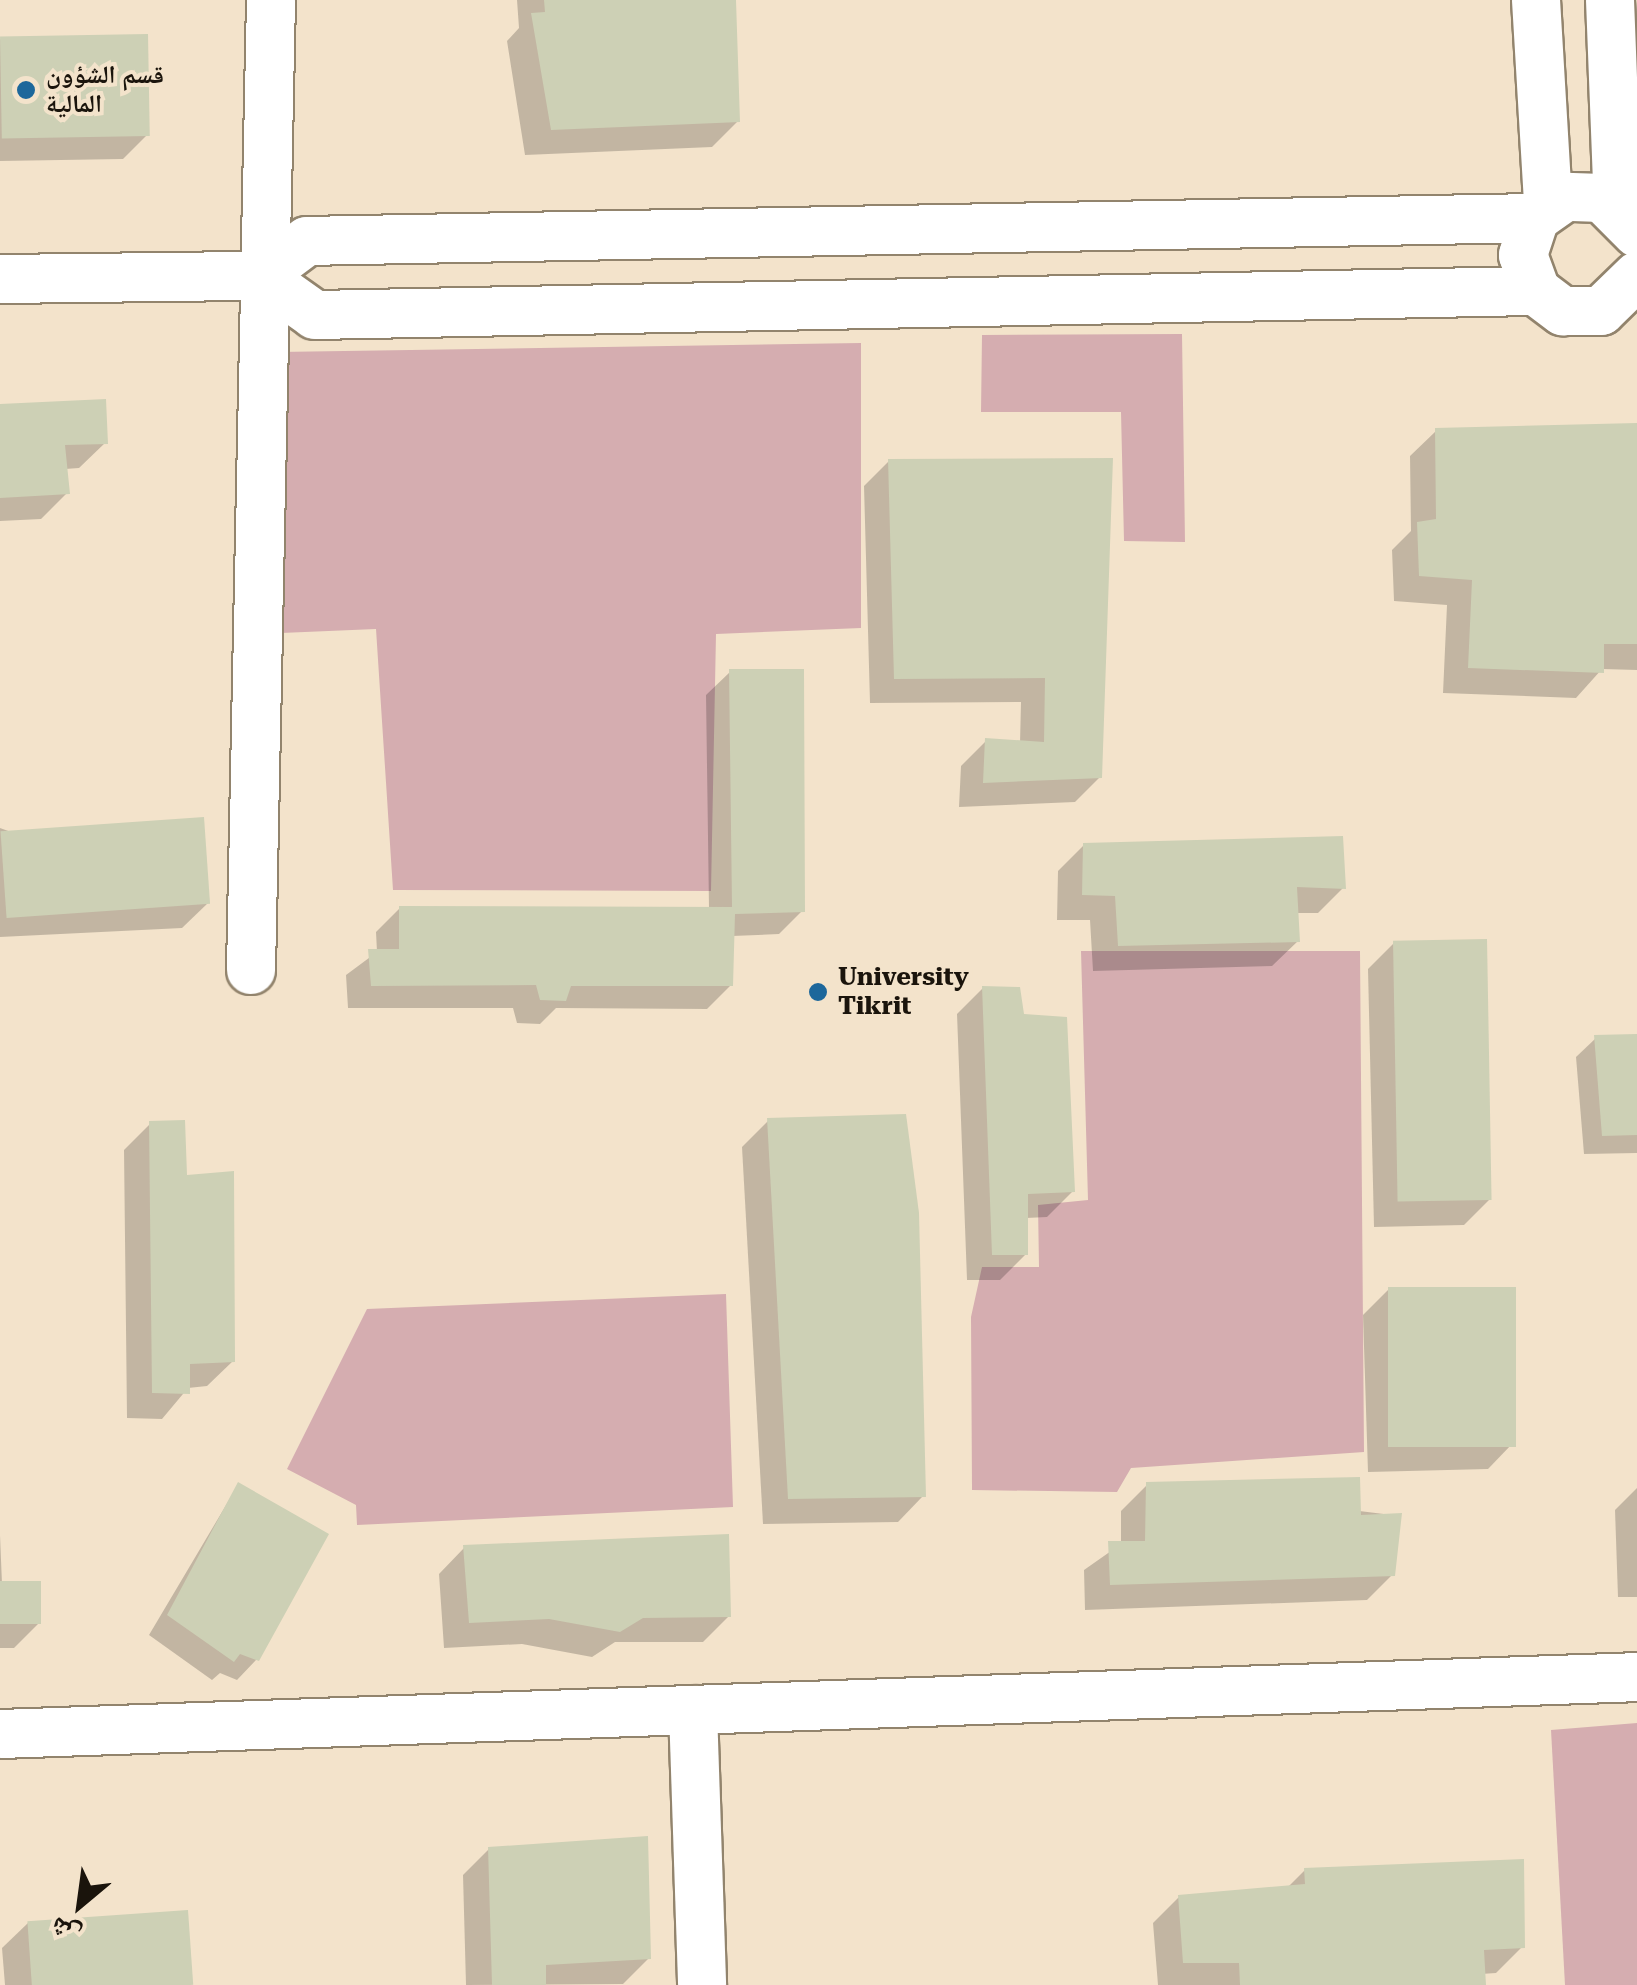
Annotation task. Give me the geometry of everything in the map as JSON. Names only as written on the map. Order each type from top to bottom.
[{"type":"street","points":[[251,970],[260,276],[271,0]]},
{"type":"street","points":[[1536,0],[1541,212],[1522,255],[1536,292]]},
{"type":"street","points":[[1610,0],[1631,220]]},
{"type":"street","points":[[260,276],[306,241],[1541,212],[1584,195],[1631,220]]},
{"type":"street","points":[[0,280],[260,276],[315,315],[1536,292],[1582,314],[1630,294]]},
{"type":"street","points":[[0,1734],[1637,1677]]},
{"type":"street","points":[[693,1710],[702,1985]]},
{"type":"shaded area","points":[[1182,334],[1185,542],[1124,541],[1121,412],[981,412],[982,335]]},
{"type":"shaded area","points":[[861,343],[861,628],[716,634],[711,891],[393,890],[376,629],[281,633],[278,352]]},
{"type":"shaded area","points":[[1081,951],[1360,951],[1364,1452],[1131,1468],[1117,1492],[972,1490],[971,1317],[982,1267],[1039,1267],[1038,1205],[1088,1200]]},
{"type":"shaded area","points":[[726,1294],[733,1507],[357,1525],[356,1505],[287,1469],[367,1309]]},
{"type":"shaded area","points":[[1637,1723],[1637,1985],[1565,1985],[1551,1730]]},
{"type":"building","points":[[544,0],[736,0],[740,122],[551,130],[531,13],[545,12]]},
{"type":"building","points":[[148,34],[150,136],[2,139],[0,37]]},
{"type":"building","points":[[106,399],[108,444],[65,445],[70,494],[0,498],[0,404]]},
{"type":"building","points":[[1637,423],[1637,644],[1604,644],[1604,673],[1468,668],[1472,580],[1419,576],[1417,522],[1436,519],[1435,428]]},
{"type":"building","points":[[1113,458],[1102,778],[983,783],[985,738],[1044,742],[1045,678],[894,679],[888,459]]},
{"type":"building","points":[[729,669],[804,669],[805,912],[735,914],[733,986],[571,986],[566,1001],[540,1000],[536,985],[371,986],[368,949],[399,949],[399,906],[732,907]]},
{"type":"building","points":[[204,817],[210,904],[7,918],[0,831]]},
{"type":"building","points":[[1343,836],[1346,889],[1297,887],[1300,942],[1118,946],[1115,896],[1082,895],[1083,843]]},
{"type":"building","points":[[1487,939],[1492,1200],[1398,1202],[1393,941]]},
{"type":"building","points":[[982,986],[1020,987],[1024,1014],[1067,1017],[1075,1192],[1028,1194],[1028,1255],[992,1255]]},
{"type":"building","points":[[1637,1034],[1637,1135],[1602,1136],[1594,1035]]},
{"type":"building","points":[[906,1114],[919,1213],[926,1497],[788,1499],[767,1118]]},
{"type":"building","points":[[185,1120],[187,1175],[234,1171],[235,1362],[190,1364],[190,1394],[152,1393],[149,1121]]},
{"type":"building","points":[[1388,1287],[1516,1287],[1516,1447],[1388,1447]]},
{"type":"building","points":[[1360,1477],[1361,1515],[1402,1513],[1395,1576],[1110,1585],[1108,1541],[1145,1541],[1146,1482]]},
{"type":"building","points":[[238,1482],[329,1534],[259,1661],[240,1654],[234,1662],[167,1615]]},
{"type":"building","points":[[729,1534],[731,1617],[643,1618],[620,1632],[549,1619],[469,1623],[463,1545]]},
{"type":"building","points":[[0,1581],[41,1581],[41,1624],[0,1624]]},
{"type":"building","points":[[648,1836],[651,1959],[546,1965],[546,1985],[492,1985],[488,1847]]},
{"type":"building","points":[[1524,1859],[1525,1948],[1484,1950],[1486,1985],[1240,1985],[1239,1963],[1183,1963],[1178,1895],[1305,1884],[1304,1868]]},
{"type":"building","points":[[188,1910],[193,1985],[32,1985],[27,1921]]},
{"type":"place","name":"قسم الشؤون المالية","points":[[26,90]]},
{"type":"place","name":"University Tikrit","points":[[818,992]]}]
